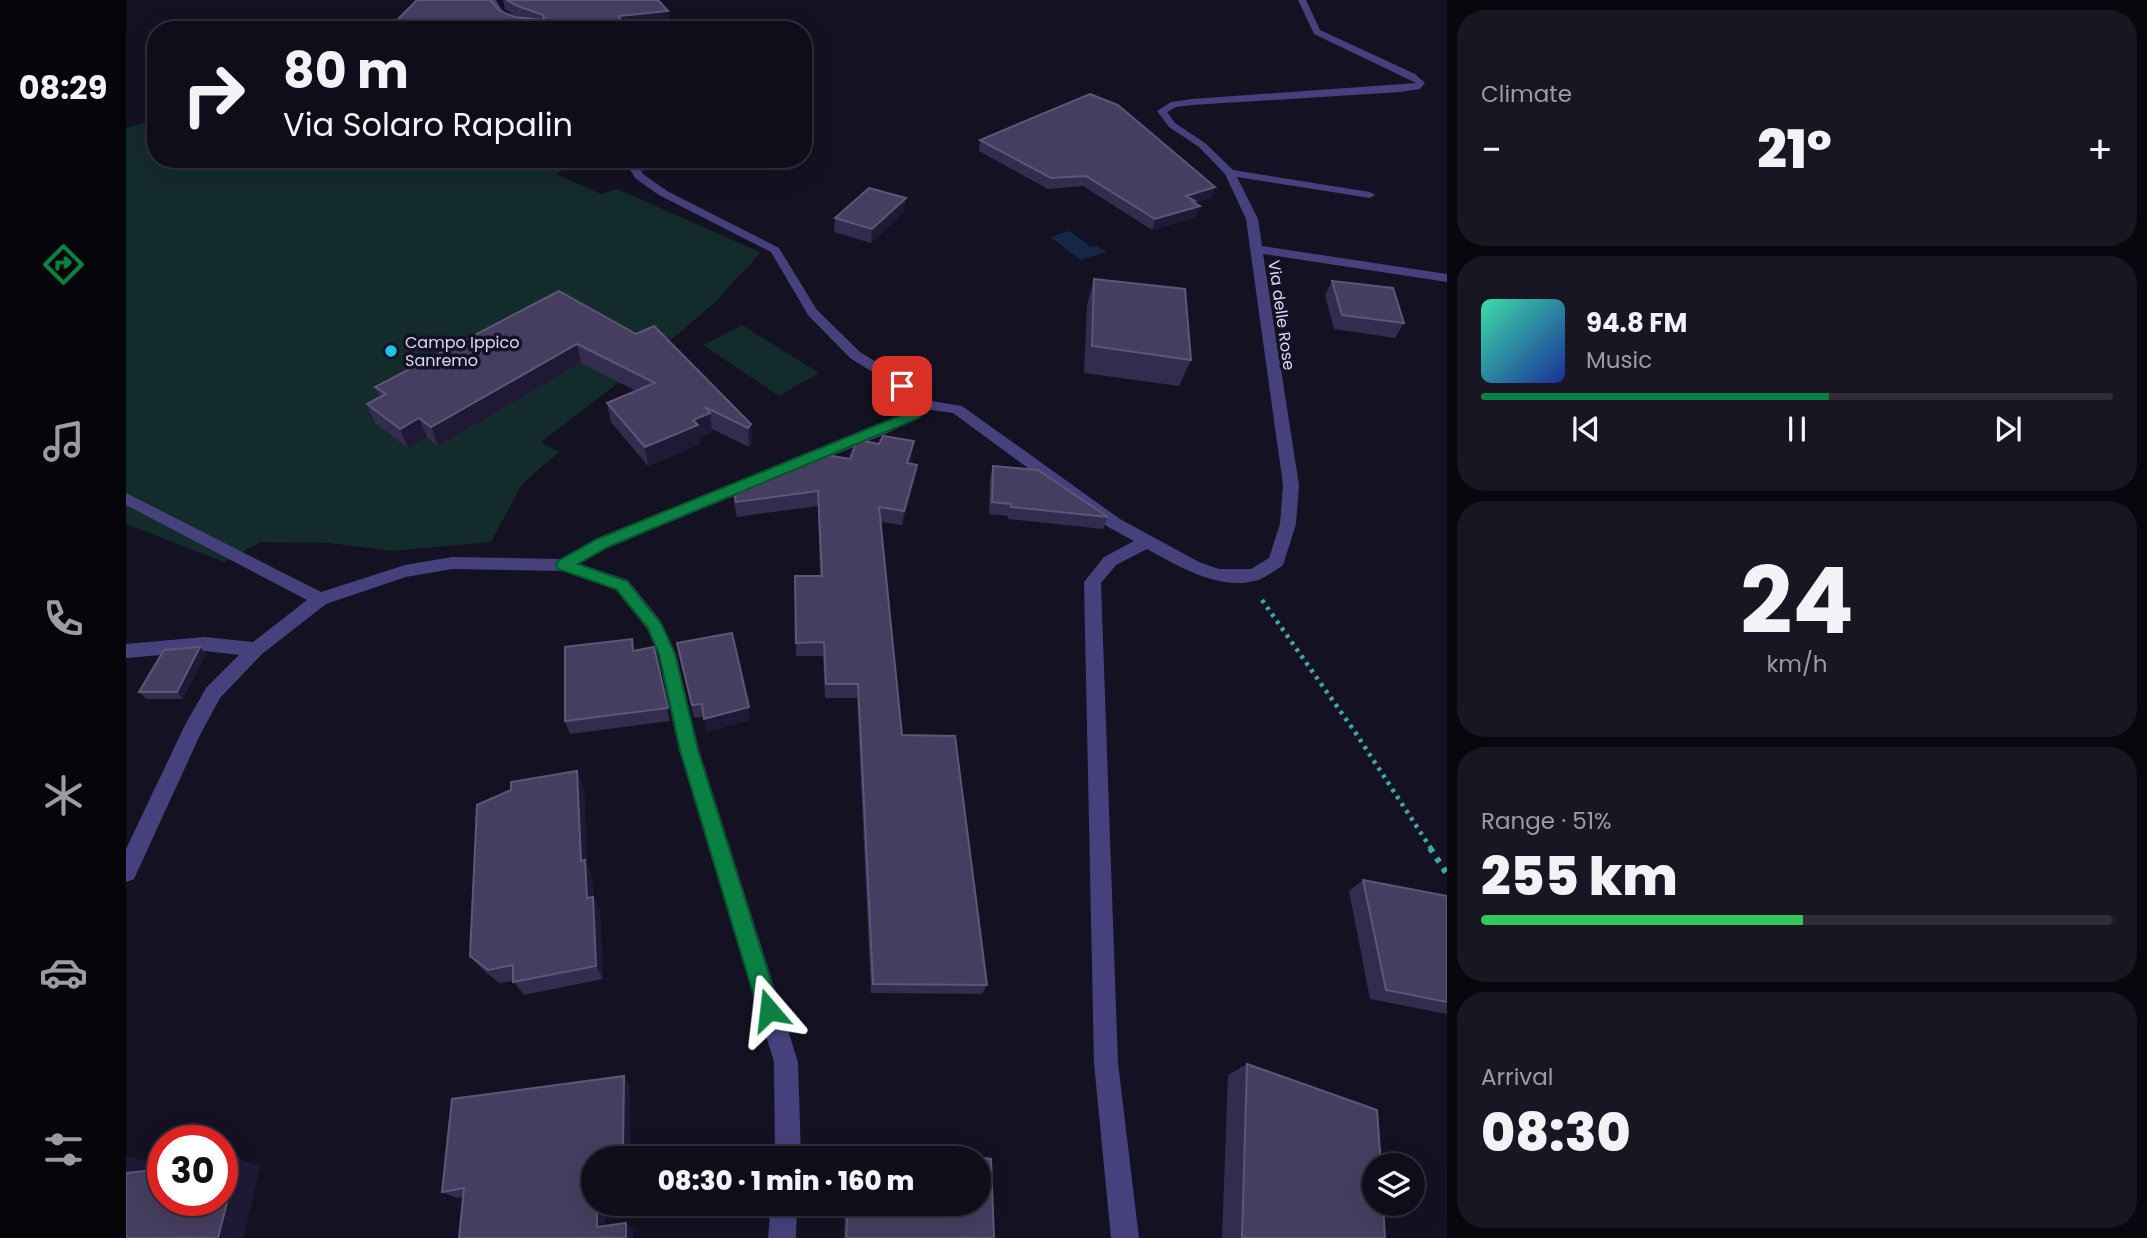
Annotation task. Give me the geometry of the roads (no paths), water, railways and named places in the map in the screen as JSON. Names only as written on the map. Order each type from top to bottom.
[{"type":"street","points":[[492,0],[500,17],[507,21]]},
{"type":"street","name":"Via delle Rose","points":[[1148,541],[1193,566],[1218,575],[1254,575],[1276,562],[1288,524],[1291,485],[1252,219],[1230,173],[1202,145],[1172,125],[1162,111],[1174,104],[1192,102],[1400,89],[1417,87],[1421,83],[1412,76],[1317,32],[1302,5]]},
{"type":"street","points":[[634,168],[639,176],[663,193],[775,250],[812,312],[855,355],[915,393],[920,404]]},
{"type":"street","points":[[1230,173],[1370,195]]},
{"type":"street","points":[[1256,249],[1447,278]]},
{"type":"street","points":[[920,404],[957,409],[1114,523],[1148,541]]},
{"type":"street","points":[[564,565],[603,543],[887,428],[914,415],[920,404]]},
{"type":"street","points":[[126,498],[320,599]]},
{"type":"street","points":[[1125,1238],[1106,1063],[1092,583],[1110,561],[1148,541]]},
{"type":"street","points":[[126,872],[213,692],[256,649],[320,599],[405,571],[452,563],[564,565],[622,585],[654,625],[667,654],[689,750],[786,1062],[788,1146]]},
{"type":"street","points":[[126,651],[205,644],[256,649]]},
{"type":"street","points":[[782,1238],[783,1216]]},
{"type":"water","points":[[1069,231],[1091,247],[1097,246],[1107,252],[1081,260],[1050,237]]},
{"type":"place","name":"Campo Ippico Sanremo","points":[[391,351]]}]
